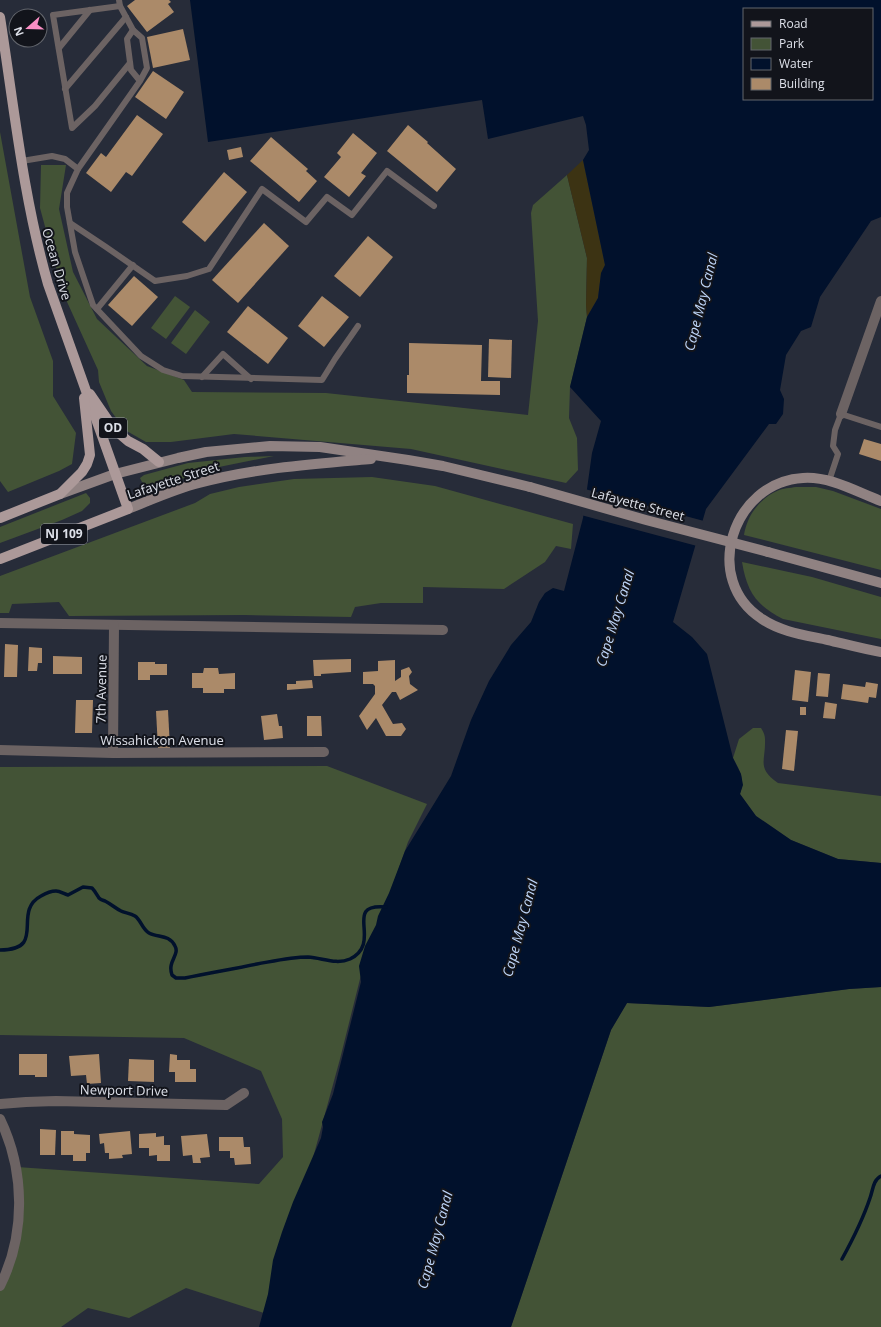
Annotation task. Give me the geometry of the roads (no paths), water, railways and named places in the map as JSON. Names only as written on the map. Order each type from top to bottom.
[{"type":"main road","name":"Ocean Drive","points":[[0,17],[30,217],[39,254],[48,284],[128,509]]},
{"type":"main road","name":"OD","points":[[82,380],[114,429],[159,462]]},
{"type":"main road","points":[[60,494],[82,472],[90,455],[82,380]]},
{"type":"main road","name":"Lafayette Street","points":[[0,518],[115,474],[159,462],[206,452],[270,446],[320,446],[443,466],[530,487],[646,520],[881,583]]},
{"type":"main road","name":"Lafayette Street","points":[[0,559],[197,483],[283,466],[387,457]]},
{"type":"main road","points":[[881,501],[829,481],[818,479],[804,478],[789,480],[775,485],[752,501],[735,527],[732,542],[730,572],[741,597],[750,609],[760,618],[774,626],[790,632],[881,652]]},
{"type":"street","points":[[841,414],[881,301]]},
{"type":"street","points":[[0,623],[443,630]]},
{"type":"street","name":"7th Avenue","points":[[113,753],[114,625]]},
{"type":"street","name":"Wissahickon Avenue","points":[[0,750],[113,753],[324,752]]},
{"type":"street","name":"Newport Drive","points":[[0,1104],[56,1101],[226,1105],[244,1093]]},
{"type":"street","points":[[0,1119],[12,1149],[17,1172],[19,1216],[12,1256],[0,1286]]},
{"type":"lane","points":[[130,63],[95,106],[72,128],[53,15],[90,10],[120,3],[133,30],[142,38],[147,68],[140,81],[78,169],[67,193],[67,207],[75,252],[92,305],[141,356],[163,370],[182,376],[322,380],[358,326]]},
{"type":"lane","points":[[59,48],[90,10]]},
{"type":"lane","points":[[65,89],[126,17]]},
{"type":"lane","points":[[133,30],[127,39],[130,63],[131,70],[140,81]]},
{"type":"lane","points":[[22,161],[52,156],[65,159],[78,169]]},
{"type":"lane","points":[[70,223],[155,281],[187,276],[208,269],[262,189],[306,222],[327,197],[352,215],[387,171],[434,206]]},
{"type":"lane","points":[[97,309],[133,266]]},
{"type":"lane","points":[[202,377],[223,354],[251,378]]},
{"type":"lane","points":[[829,481],[838,454],[833,446],[841,414],[881,426]]},
{"type":"water","name":"Cape May Canal","points":[[190,0],[881,0],[881,217],[871,221],[820,297],[811,327],[801,331],[786,355],[780,390],[784,399],[783,414],[776,424],[769,424],[706,509],[673,622],[692,637],[707,654],[733,758],[741,774],[743,785],[740,794],[756,816],[791,840],[838,859],[881,863],[881,987],[849,989],[709,1007],[627,1003],[611,1030],[511,1327],[259,1327],[268,1294],[273,1260],[282,1232],[293,1202],[321,1138],[323,1127],[322,1122],[333,1094],[361,982],[359,966],[365,946],[376,925],[378,916],[389,893],[405,851],[451,776],[471,720],[489,681],[511,645],[531,622],[539,602],[545,593],[553,588],[564,591],[583,518],[592,453],[601,421],[570,387],[587,317],[598,298],[601,273],[605,265],[583,160],[589,150],[586,125],[583,116],[488,139],[482,100],[208,142]]},
{"type":"waterway","points":[[0,950],[14,948],[22,944],[26,937],[29,911],[33,903],[41,896],[52,891],[59,891],[68,895],[83,887],[92,888],[100,899],[121,911],[135,916],[145,929],[152,935],[167,938],[173,942],[176,952],[171,970],[172,975],[176,978],[185,978],[295,958],[308,957],[345,961],[359,952],[364,943],[364,917],[366,911],[373,907],[386,907]]},
{"type":"waterway","points":[[842,1259],[861,1221],[876,1180],[881,1176]]}]
